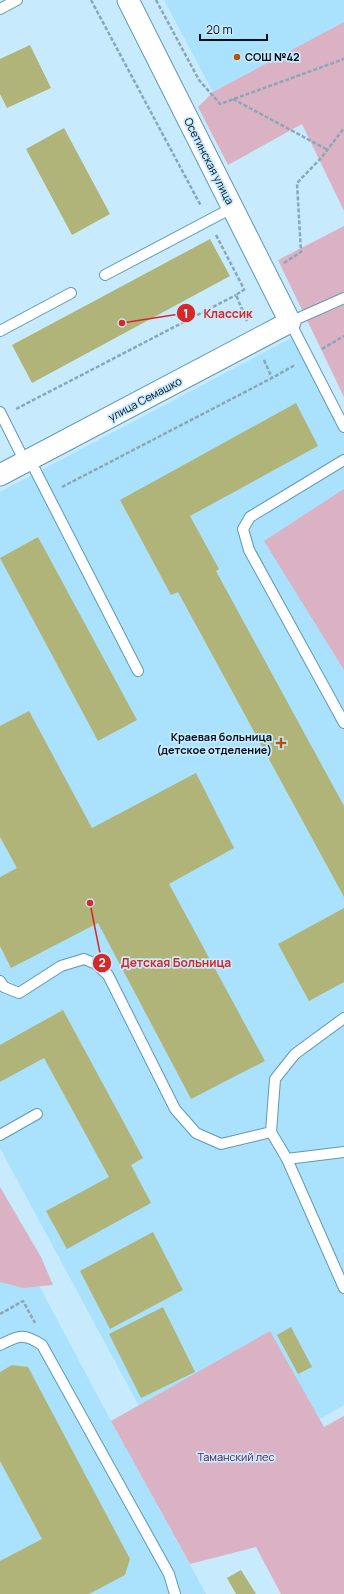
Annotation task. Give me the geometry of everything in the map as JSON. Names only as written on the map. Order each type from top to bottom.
[{"type":"street","name":"Осетинская улица","points":[[128,0],[290,322]]},
{"type":"street","name":"улица Семашко","points":[[0,475],[290,322]]},
{"type":"lane","points":[[0,9],[17,0]]},
{"type":"lane","points":[[104,274],[232,208]]},
{"type":"lane","points":[[0,331],[71,293]]},
{"type":"lane","points":[[344,298],[290,322],[344,427]]},
{"type":"lane","points":[[1,414],[47,495],[138,671]]},
{"type":"lane","points":[[344,460],[250,517],[243,530],[249,550],[344,723]]},
{"type":"lane","points":[[0,981],[4,987],[19,993],[61,966],[84,959],[96,964],[108,975],[175,1109],[196,1133],[220,1144],[271,1132]]},
{"type":"lane","points":[[344,1018],[295,1054],[275,1079],[271,1132],[287,1159],[344,1288]]},
{"type":"lane","points":[[0,1135],[37,1114]]},
{"type":"lane","points":[[287,1159],[344,1152]]},
{"type":"lane","points":[[0,1345],[16,1336],[29,1336],[42,1345],[169,1574],[175,1594]]},
{"type":"path","points":[[91,0],[244,289]]},
{"type":"path","points":[[156,0],[199,80],[220,104],[344,59]]},
{"type":"path","points":[[233,99],[328,150]]},
{"type":"path","points":[[301,252],[297,183],[328,150],[344,128]]},
{"type":"path","points":[[1,414],[236,295]]},
{"type":"path","points":[[47,495],[272,378],[344,336]]},
{"type":"path","points":[[0,1314],[23,1301]]},
{"type":"shaded area","name":"СОШ №42","points":[[164,0],[344,0],[344,22],[213,92]]},
{"type":"shaded area","points":[[297,335],[344,423],[344,1405],[316,1421],[139,1406],[0,1148],[0,492]]},
{"type":"shaded area","points":[[0,1212],[111,1421],[206,1594],[0,1594]]},
{"type":"green space","points":[[344,22],[344,211],[302,124],[228,165],[198,107],[213,92]]},
{"type":"green space","points":[[344,226],[344,397],[278,260]]},
{"type":"green space","points":[[344,489],[344,670],[264,541]]},
{"type":"green space","points":[[0,1187],[41,1257],[53,1285],[23,1288],[0,1282]]},
{"type":"green space","name":"Таманский лес","points":[[270,1331],[324,1427],[344,1416],[344,1594],[281,1594],[256,1547],[190,1564],[111,1421]]},
{"type":"building","points":[[30,45],[51,88],[7,108],[0,94],[0,59]]},
{"type":"building","points":[[64,128],[110,214],[72,235],[26,149]]},
{"type":"building","points":[[210,239],[230,276],[32,383],[12,345]]},
{"type":"building","points":[[296,403],[318,446],[190,516],[219,569],[216,571],[344,806],[344,897],[178,592],[171,595],[120,500]]},
{"type":"building","points":[[38,537],[137,720],[98,741],[0,558]]},
{"type":"building","points":[[29,711],[92,828],[196,773],[234,848],[169,884],[265,1061],[191,1099],[98,923],[11,968],[0,946],[0,877],[17,868],[0,837],[0,726]]},
{"type":"building","points":[[344,908],[344,982],[309,1001],[278,944]]},
{"type":"building","points":[[63,1010],[143,1158],[131,1165],[151,1203],[67,1249],[46,1211],[109,1177],[44,1058],[0,1082],[0,1045]]},
{"type":"building","points":[[153,1232],[183,1290],[110,1329],[80,1271]]},
{"type":"building","points":[[163,1307],[195,1372],[141,1398],[109,1334]]},
{"type":"building","points":[[291,1327],[312,1367],[298,1374],[277,1335]]},
{"type":"building","points":[[12,1365],[28,1367],[130,1559],[125,1575],[89,1594],[0,1594],[0,1561],[42,1539],[0,1461],[0,1372]]},
{"type":"building","points":[[241,1570],[256,1594],[236,1594],[227,1578]]},
{"type":"place","name":"СОШ №42","points":[[237,57]]},
{"type":"place","name":"Классик","points":[[122,323]]},
{"type":"place","name":"Краевая больница (детское отделение)","points":[[281,743]]},
{"type":"place","name":"Детская Больница","points":[[90,903]]}]
